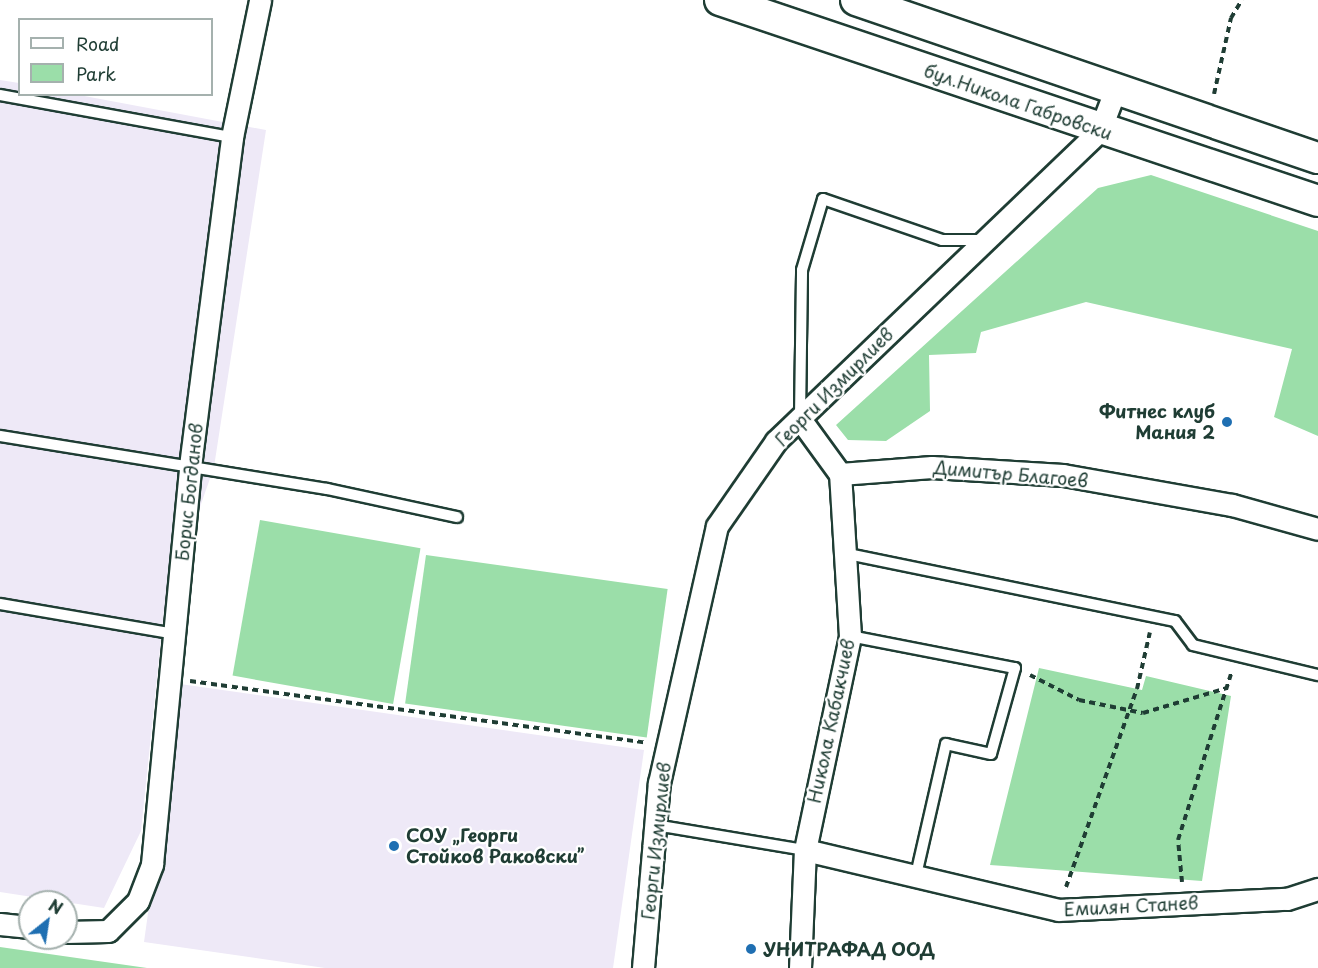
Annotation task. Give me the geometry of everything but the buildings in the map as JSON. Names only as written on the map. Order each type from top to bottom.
[{"type":"street","name":"Борис Богданов","points":[[78,932],[108,931],[138,901],[157,834],[190,466],[232,137],[260,0]]},
{"type":"street","name":"бул.Никола Габровски","points":[[720,0],[1100,130],[1318,201]]},
{"type":"street","points":[[856,0],[1318,158]]},
{"type":"street","name":"Георги Измирлиев","points":[[643,968],[655,825],[667,746],[717,526],[776,441],[1100,130],[1116,88]]},
{"type":"street","points":[[800,419],[840,474]]},
{"type":"street","name":"Димитър Благоев","points":[[840,474],[932,467],[1063,475],[1232,505],[1318,529]]},
{"type":"street","name":"Никола Кабакчиев","points":[[800,968],[805,850],[850,636],[848,554],[840,474]]},
{"type":"street","name":"Емилян Станев","points":[[805,850],[915,879],[1058,910],[1287,899],[1318,889]]},
{"type":"street","points":[[0,924],[18,926]]},
{"type":"lane","points":[[0,95],[232,137]]},
{"type":"lane","points":[[800,419],[802,270],[823,199],[942,240],[985,240]]},
{"type":"lane","points":[[0,436],[190,466],[457,517]]},
{"type":"lane","points":[[848,554],[1175,621],[1193,645],[1318,675]]},
{"type":"lane","points":[[0,604],[176,634]]},
{"type":"lane","points":[[850,636],[1015,668],[991,754],[946,744],[915,879]]},
{"type":"lane","points":[[655,825],[805,850]]},
{"type":"path","points":[[1212,100],[1232,18],[1242,0]]},
{"type":"path","points":[[1058,910],[1129,711],[1154,617]]},
{"type":"path","points":[[1185,904],[1178,840],[1208,733],[1227,688],[1236,656]]},
{"type":"path","points":[[1015,668],[1079,700],[1143,713],[1227,688]]},
{"type":"path","points":[[171,678],[667,746]]},
{"type":"shaded area","points":[[0,80],[18,83],[18,96],[84,96],[266,130],[214,467],[164,610],[141,831],[104,908],[78,904],[78,890],[18,890],[18,895],[0,892]]},
{"type":"shaded area","name":"СОУ „Георги Стойков Раковски”","points":[[180,684],[644,750],[613,968],[325,968],[144,942]]},
{"type":"green space","points":[[1151,175],[1318,231],[1318,436],[1274,417],[1292,349],[1086,302],[981,332],[976,353],[929,355],[930,411],[886,441],[848,440],[836,425],[1098,188]]},
{"type":"green space","points":[[260,520],[421,548],[393,704],[233,676]]},
{"type":"green space","points":[[426,555],[668,589],[647,737],[405,704]]},
{"type":"green space","points":[[1039,668],[1142,690],[1146,676],[1231,696],[1202,881],[990,865]]},
{"type":"green space","points":[[0,947],[147,968],[0,968]]},
{"type":"place","name":"Фитнес клуб Мания 2","points":[[1227,422]]},
{"type":"place","name":"СОУ „Георги Стойков Раковски”","points":[[394,846]]},
{"type":"place","name":"УНИТРАФАД ООД","points":[[751,949]]}]
